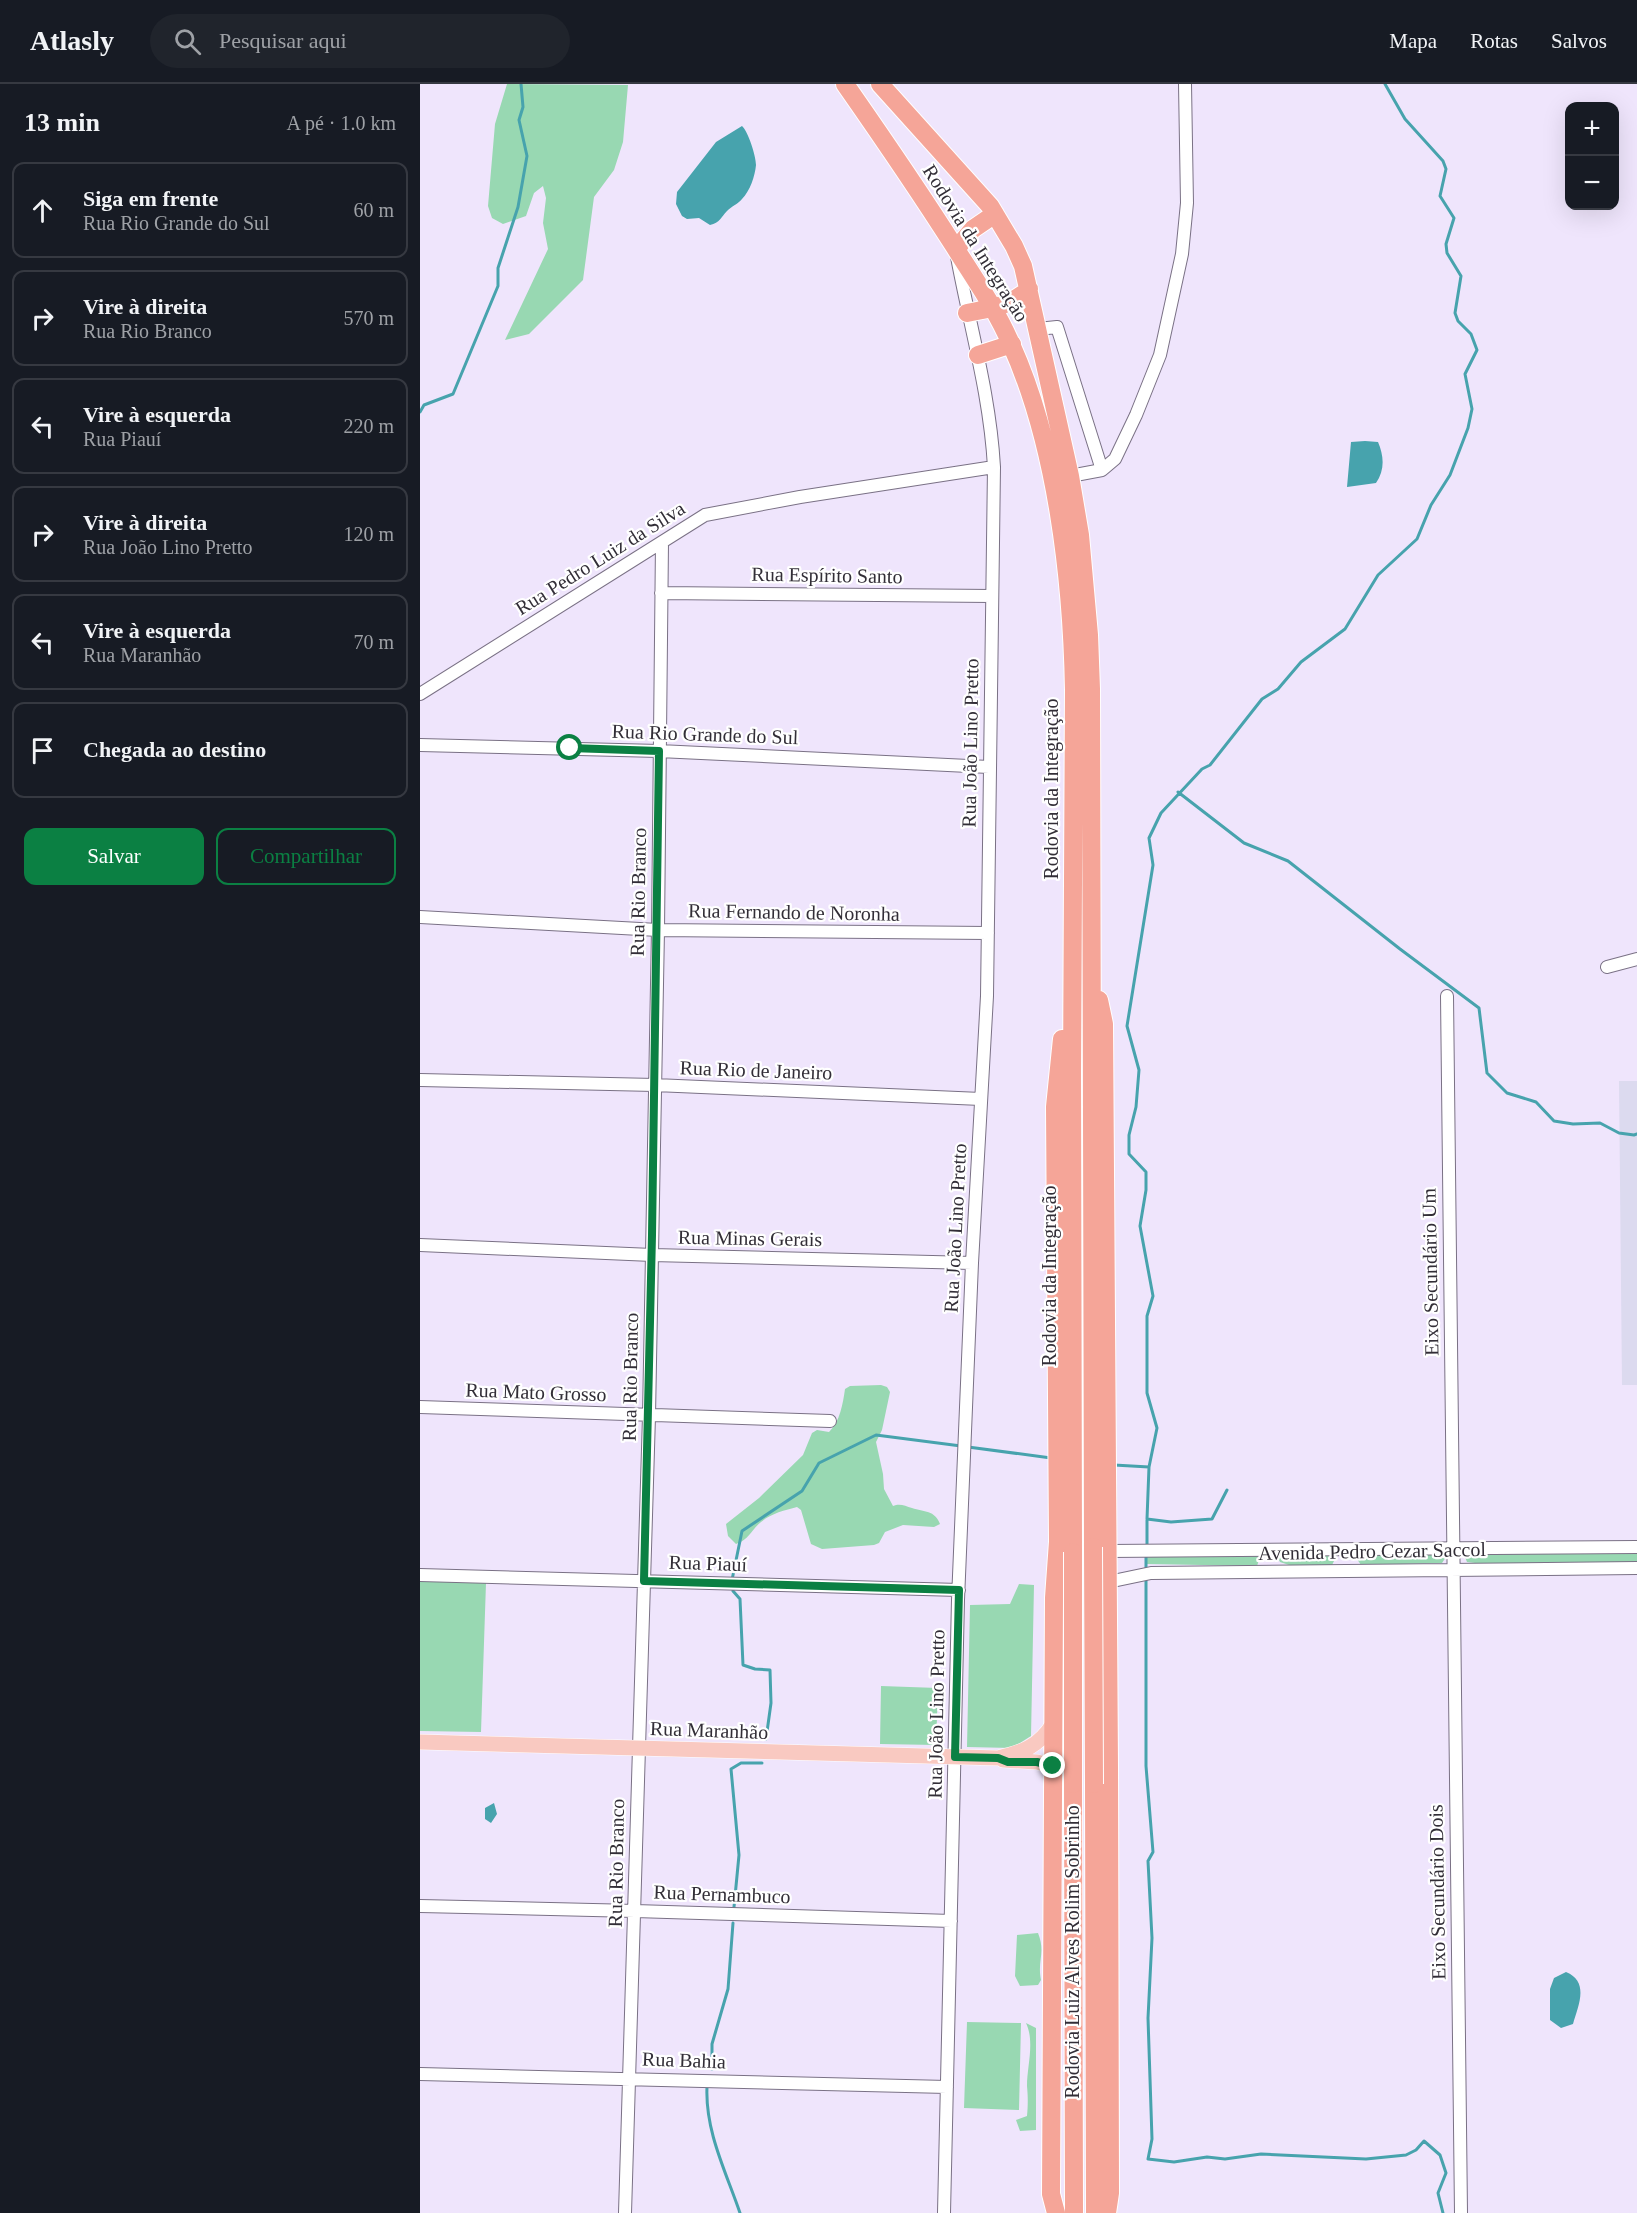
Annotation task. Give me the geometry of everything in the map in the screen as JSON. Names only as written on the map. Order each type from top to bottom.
[{"type":"highway","name":"Rodovia da Integração","points":[[845,84],[956,249],[993,308],[1012,344],[1035,406],[1048,459],[1063,542],[1073,640],[1100,1549]]},
{"type":"highway","name":"Rodovia da Integração","points":[[880,84],[990,206],[1014,246],[1029,289],[1038,328],[1070,476],[1080,535],[1089,635],[1091,689],[1083,963],[1072,1074],[1064,1556]]},
{"type":"highway","points":[[956,249],[973,229],[995,214]]},
{"type":"highway","points":[[968,313],[1013,302],[1029,289]]},
{"type":"highway","points":[[978,355],[1012,344]]},
{"type":"highway","points":[[1056,2213],[1051,2194],[1054,1598],[1064,1556],[1100,1549],[1108,1582],[1110,2193],[1107,2213]]},
{"type":"highway","name":"Rodovia Luiz Alves Rolim Sobrinho","points":[[1095,2213],[1094,1784],[1100,1549]]},
{"type":"highway","name":"Rodovia Luiz Alves Rolim Sobrinho","points":[[1064,1556],[1073,1784],[1074,2213]]},
{"type":"highway","points":[[1053,1766],[1109,1767]]},
{"type":"main road","name":"Rua Maranhão","points":[[420,1742],[998,1758],[1029,1748],[1044,1738],[1053,1724]]},
{"type":"main road","name":"Rua Maranhão","points":[[998,1758],[1008,1762],[1037,1762],[1053,1766]]},
{"type":"street","points":[[1070,476],[1102,470],[1114,459],[1136,415],[1160,355],[1182,254],[1187,203],[1185,84]]},
{"type":"street","name":"Rua João Lino Pretto","points":[[944,2213],[959,1590],[972,1263],[987,996],[994,467],[987,395],[956,249]]},
{"type":"street","points":[[1038,328],[1057,327],[1102,470]]},
{"type":"street","name":"Rua Pedro Luiz da Silva","points":[[420,694],[705,515],[800,497],[994,467]]},
{"type":"street","name":"Rua Rio Branco","points":[[625,2213],[649,1416],[662,542]]},
{"type":"street","name":"Rua Espírito Santo","points":[[661,593],[992,597]]},
{"type":"street","name":"Rua Rio Grande do Sul","points":[[420,745],[659,751],[989,767]]},
{"type":"street","name":"Rua Fernando de Noronha","points":[[420,917],[658,930],[988,933]]},
{"type":"street","points":[[1607,967],[1637,959]]},
{"type":"street","name":"Eixo Secundário Um","points":[[1447,996],[1453,1570]]},
{"type":"street","name":"Rua Rio de Janeiro","points":[[420,1080],[655,1085],[981,1099]]},
{"type":"street","name":"Rua Minas Gerais","points":[[420,1245],[652,1255],[972,1263]]},
{"type":"street","name":"Rua Mato Grosso","points":[[420,1407],[831,1421]]},
{"type":"street","name":"Avenida Pedro Cezar Saccol","points":[[1100,1549],[1637,1547]]},
{"type":"street","name":"Avenida Pedro Cezar Saccol","points":[[1108,1582],[1151,1573],[1637,1568]]},
{"type":"street","name":"Eixo Secundário Dois","points":[[1453,1570],[1461,2213]]},
{"type":"street","name":"Rua Piauí","points":[[420,1575],[959,1590]]},
{"type":"street","name":"Rua Pernambuco","points":[[420,1906],[951,1921]]},
{"type":"street","name":"Rua Bahia","points":[[420,2073],[947,2087]]},
{"type":"shaded area","points":[[1619,1081],[1637,1081],[1637,1385],[1622,1385]]},
{"type":"green space","points":[[507,84],[628,85],[623,142],[614,170],[594,197],[583,280],[529,334],[505,340],[548,249],[543,223],[546,198],[543,186],[534,193],[526,216],[503,224],[492,218],[488,206],[495,124]]},
{"type":"green space","points":[[881,1385],[887,1387],[890,1392],[882,1430],[876,1442],[884,1489],[893,1506],[902,1505],[929,1512],[938,1519],[940,1524],[934,1527],[903,1525],[885,1532],[879,1543],[874,1545],[822,1549],[811,1544],[801,1510],[797,1507],[765,1519],[747,1537],[736,1544],[728,1536],[726,1524],[759,1498],[803,1455],[812,1433],[817,1430],[829,1432],[833,1428],[840,1412],[845,1389],[850,1386]]},
{"type":"green space","points":[[1637,1553],[1637,1563],[1475,1563],[1467,1562],[1465,1557],[1471,1554]]},
{"type":"green space","points":[[1282,1554],[1333,1554],[1335,1559],[1332,1565],[1289,1565],[1280,1562],[1278,1558]]},
{"type":"green space","points":[[1362,1554],[1441,1554],[1446,1557],[1442,1563],[1361,1565],[1357,1559]]},
{"type":"green space","points":[[1147,1555],[1257,1555],[1259,1560],[1257,1566],[1147,1564]]},
{"type":"green space","points":[[420,1581],[486,1583],[481,1732],[420,1731]]},
{"type":"green space","points":[[1019,1584],[1034,1585],[1031,1736],[1012,1748],[967,1747],[970,1605],[1010,1604]]},
{"type":"green space","points":[[881,1686],[938,1688],[936,1745],[880,1744]]},
{"type":"green space","points":[[1038,1933],[1041,1946],[1041,1980],[1038,1985],[1020,1986],[1015,1976],[1017,1935]]},
{"type":"green space","points":[[967,2022],[1021,2023],[1019,2110],[964,2108]]},
{"type":"green space","points":[[1026,2023],[1036,2028],[1036,2130],[1020,2131],[1016,2120],[1027,2116],[1028,2108],[1027,2078],[1030,2038]]},
{"type":"water","points":[[742,126],[751,144],[756,165],[747,192],[713,224],[710,225],[699,218],[687,219],[682,216],[676,204],[677,192],[716,142]]},
{"type":"water","points":[[1351,442],[1378,442],[1382,458],[1381,473],[1376,483],[1347,487]]},
{"type":"water","points":[[494,1803],[497,1814],[491,1823],[485,1819],[485,1808]]},
{"type":"water","points":[[1566,1972],[1578,1982],[1580,1995],[1573,2024],[1561,2028],[1550,2020],[1550,1989],[1554,1978]]},
{"type":"waterway","points":[[420,412],[424,405],[453,394],[498,286],[498,268],[518,207],[527,156],[519,120],[523,107],[521,84]]},
{"type":"waterway","points":[[1227,1490],[1212,1519],[1171,1522],[1147,1519],[1149,1467],[1157,1428],[1147,1393],[1147,1316],[1153,1296],[1140,1226],[1146,1190],[1146,1172],[1129,1154],[1129,1135],[1136,1107],[1139,1070],[1127,1026],[1153,865],[1149,838],[1161,813],[1202,769],[1210,765],[1262,699],[1278,689],[1301,662],[1345,629],[1378,575],[1417,539],[1431,505],[1450,475],[1468,428],[1472,409],[1465,374],[1477,350],[1471,334],[1458,321],[1455,313],[1461,276],[1447,253],[1446,244],[1454,218],[1440,196],[1446,169],[1443,161],[1405,119],[1385,84]]},
{"type":"waterway","points":[[1178,792],[1244,843],[1288,861],[1479,1008],[1487,1073],[1507,1093],[1536,1102],[1554,1121],[1573,1124],[1600,1123],[1619,1133],[1637,1134]]},
{"type":"waterway","points":[[732,1580],[742,1531],[802,1491],[819,1463],[876,1435],[961,1446]]},
{"type":"waterway","points":[[968,1447],[1051,1458]]},
{"type":"waterway","points":[[1114,1465],[1149,1467]]},
{"type":"waterway","points":[[1147,1520],[1147,1546]]},
{"type":"waterway","points":[[1146,1553],[1146,1570]]},
{"type":"waterway","points":[[1146,1577],[1146,1766],[1153,1852],[1148,1861],[1152,1938],[1148,2018],[1152,2139],[1148,2159],[1174,2162],[1207,2157],[1225,2159],[1261,2154],[1366,2159],[1406,2155],[1416,2150],[1424,2141],[1440,2155],[1446,2173],[1438,2193],[1443,2213]]},
{"type":"waterway","points":[[733,1591],[740,1599],[743,1665],[770,1670],[771,1703],[766,1739]]},
{"type":"waterway","points":[[734,1907],[739,1855],[731,1769],[741,1763],[762,1763]]},
{"type":"waterway","points":[[712,2069],[712,2044],[728,1989],[733,1923]]},
{"type":"waterway","points":[[707,2087],[707,2103],[713,2135],[740,2213]]},
{"type":"route","points":[[570,748],[659,751],[658,930],[644,1581],[959,1590],[955,1757],[998,1758],[1008,1762],[1037,1762],[1053,1766]]}]
